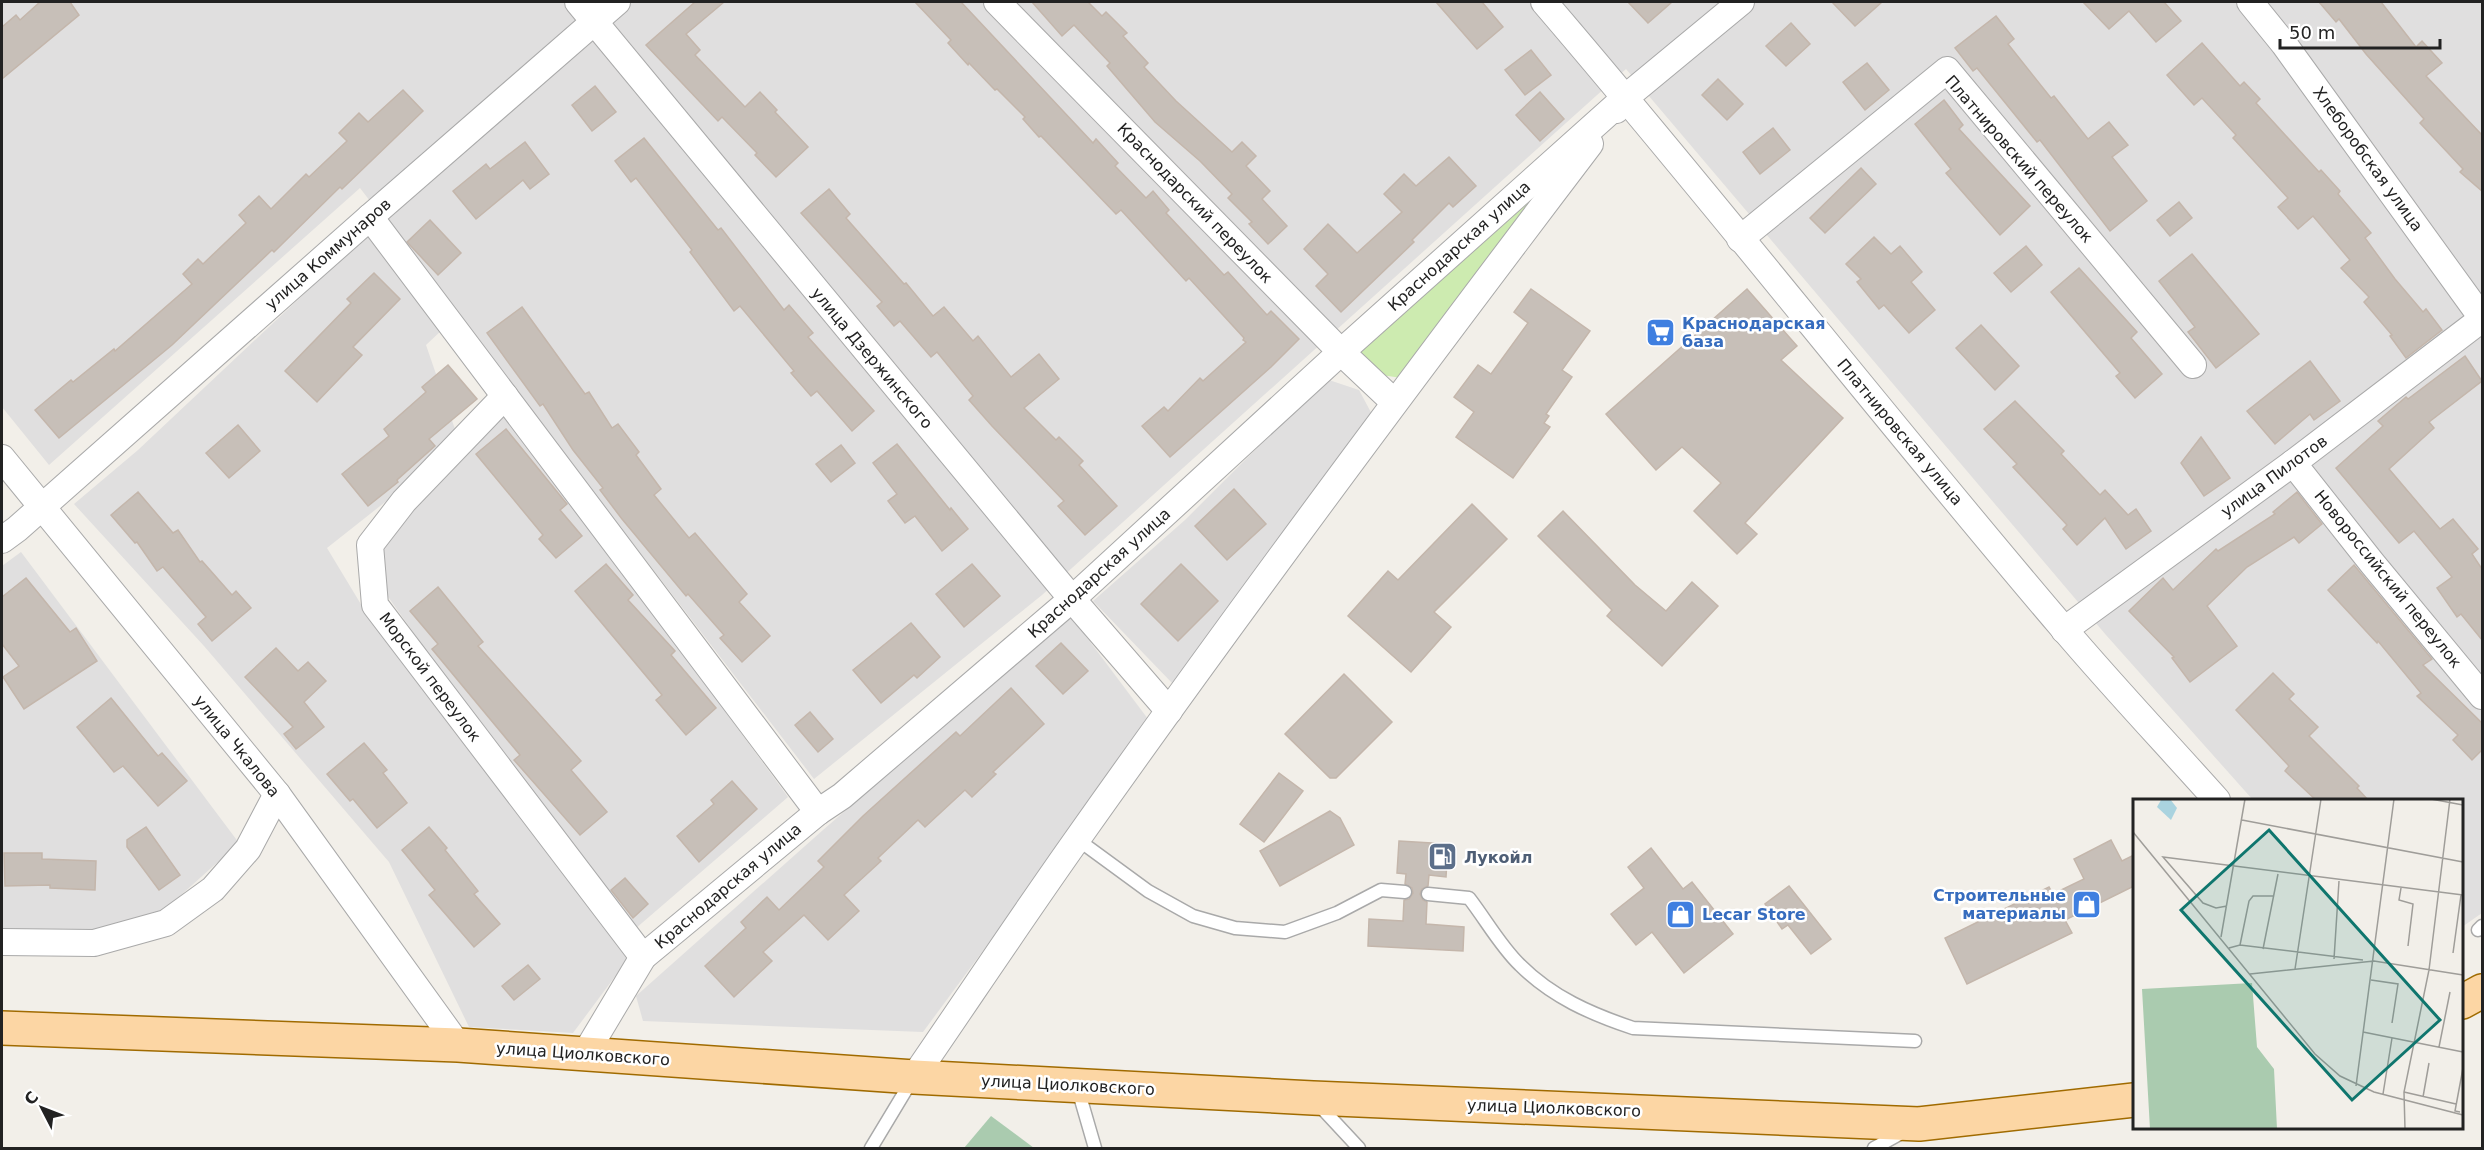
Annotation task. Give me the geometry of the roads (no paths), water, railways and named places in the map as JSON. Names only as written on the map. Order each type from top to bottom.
[{"type":"main road","points":[[2463,1001],[2482,991]]},
{"type":"main road","name":"улица Циолковского","points":[[2,1028],[458,1046],[914,1077],[1313,1098],[1919,1124],[2133,1100]]},
{"type":"street","name":"улица Дзержинского","points":[[578,2],[1072,599],[1169,711]]},
{"type":"street","name":"улица Коммунаров","points":[[2,540],[617,2]]},
{"type":"street","name":"Краснодарский переулок","points":[[997,2],[1341,352],[1395,402]]},
{"type":"street","name":"Платнировская улица","points":[[1544,2],[1626,97],[1740,239],[2064,630],[2215,799]]},
{"type":"street","name":"Краснодарская улица","points":[[585,1054],[642,957],[818,812],[842,796],[1072,599],[1341,352],[1626,97],[1741,2]]},
{"type":"street","name":"Хлеборобская улица","points":[[2250,2],[2284,44],[2482,319]]},
{"type":"street","name":"Платнировский переулок","points":[[1740,239],[1947,70],[2193,366]]},
{"type":"street","name":"Краснодарская улица","points":[[914,1077],[1077,838],[1169,711],[1395,402],[1626,97]]},
{"type":"street","points":[[370,217],[818,812]]},
{"type":"street","name":"улица Пилотов","points":[[2064,630],[2293,463],[2482,319]]},
{"type":"street","name":"Морской переулок","points":[[505,396],[404,501],[369,545],[375,605],[642,957]]},
{"type":"street","name":"улица Чкалова","points":[[2,458],[40,508],[277,794],[458,1046]]},
{"type":"street","name":"Новороссийский переулок","points":[[2293,463],[2482,696]]},
{"type":"street","points":[[2,942],[94,943],[166,923],[213,889],[248,849],[277,794]]},
{"type":"lane","points":[[1077,838],[1157,896],[1193,916],[1235,928],[1285,932],[1337,913],[1382,890],[1405,892]]},
{"type":"lane","points":[[1428,894],[1469,898],[1518,964],[1550,992],[1595,1015],[1633,1028],[1915,1041]]},
{"type":"lane","points":[[871,1149],[914,1077]]},
{"type":"lane","points":[[1077,1085],[1095,1149]]},
{"type":"lane","points":[[1313,1098],[1359,1149]]},
{"type":"lane","points":[[1874,1149],[1919,1124]]},
{"type":"place","name":"Краснодарская база","points":[[1661,332]]},
{"type":"place","name":"Лукойл","points":[[1443,857]]},
{"type":"place","name":"Строительные материалы","points":[[2087,904]]},
{"type":"place","name":"Lecar Store","points":[[1681,914]]}]
